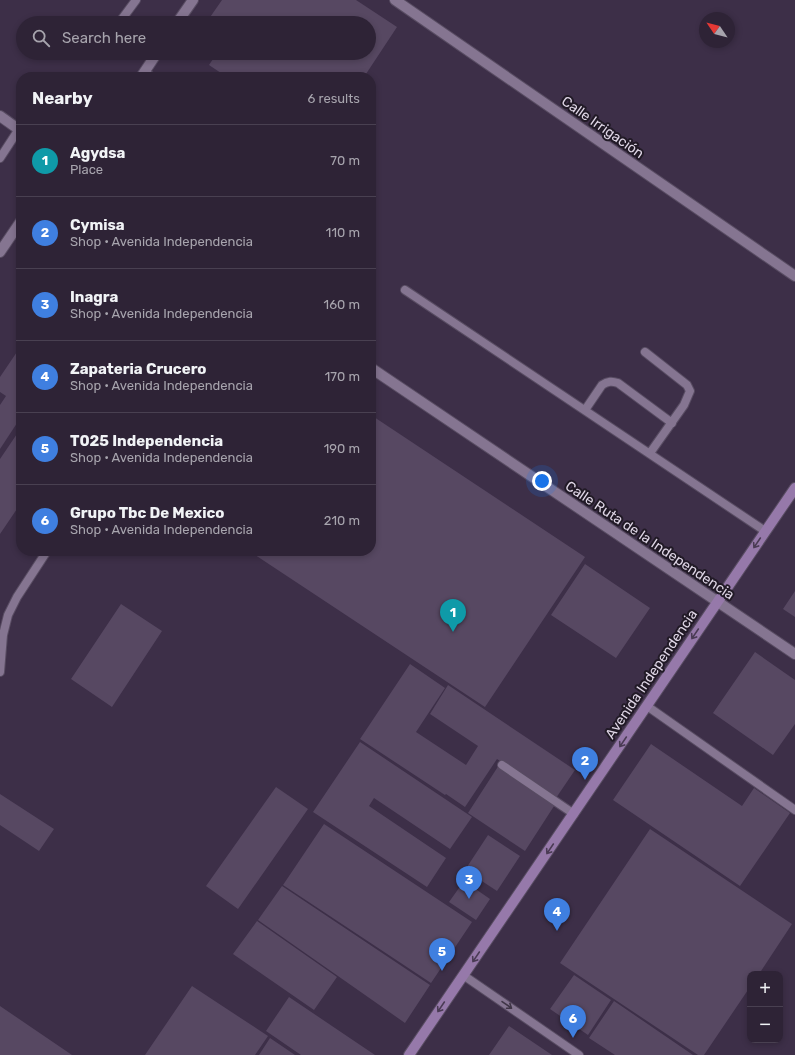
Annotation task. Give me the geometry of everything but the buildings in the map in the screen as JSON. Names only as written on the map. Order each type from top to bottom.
[{"type":"main road","name":"Avenida Independencia","points":[[409,1055],[794,490]]},
{"type":"street","points":[[183,16],[193,0]]},
{"type":"street","name":"Calle Irrigación","points":[[395,0],[795,276]]},
{"type":"street","points":[[148,72],[154,60]]},
{"type":"street","points":[[0,116],[16,127]]},
{"type":"street","points":[[0,252],[16,228]]},
{"type":"street","name":"Calle Ruta de la Independencia","points":[[376,371],[795,654]]},
{"type":"lane","points":[[125,16],[136,0]]},
{"type":"lane","points":[[0,158],[16,136]]},
{"type":"lane","points":[[406,290],[766,531]]},
{"type":"lane","points":[[645,352],[687,385],[690,392],[684,405],[650,453]]},
{"type":"lane","points":[[585,410],[602,385],[606,382],[612,381],[618,383],[672,423]]},
{"type":"lane","points":[[0,672],[3,635],[8,616],[17,597],[44,556]]},
{"type":"lane","points":[[647,706],[795,810]]},
{"type":"lane","points":[[502,764],[574,814]]},
{"type":"lane","points":[[463,975],[579,1055]]},
{"type":"place","name":"Agydsa","points":[[453,632]]},
{"type":"place","name":"Cymisa","points":[[585,780]]},
{"type":"place","name":"Inagra","points":[[469,899]]},
{"type":"place","name":"Zapateria Crucero","points":[[557,931]]},
{"type":"place","name":"T025 Independencia","points":[[442,971]]},
{"type":"place","name":"Grupo Tbc De Mexico","points":[[573,1038]]}]
